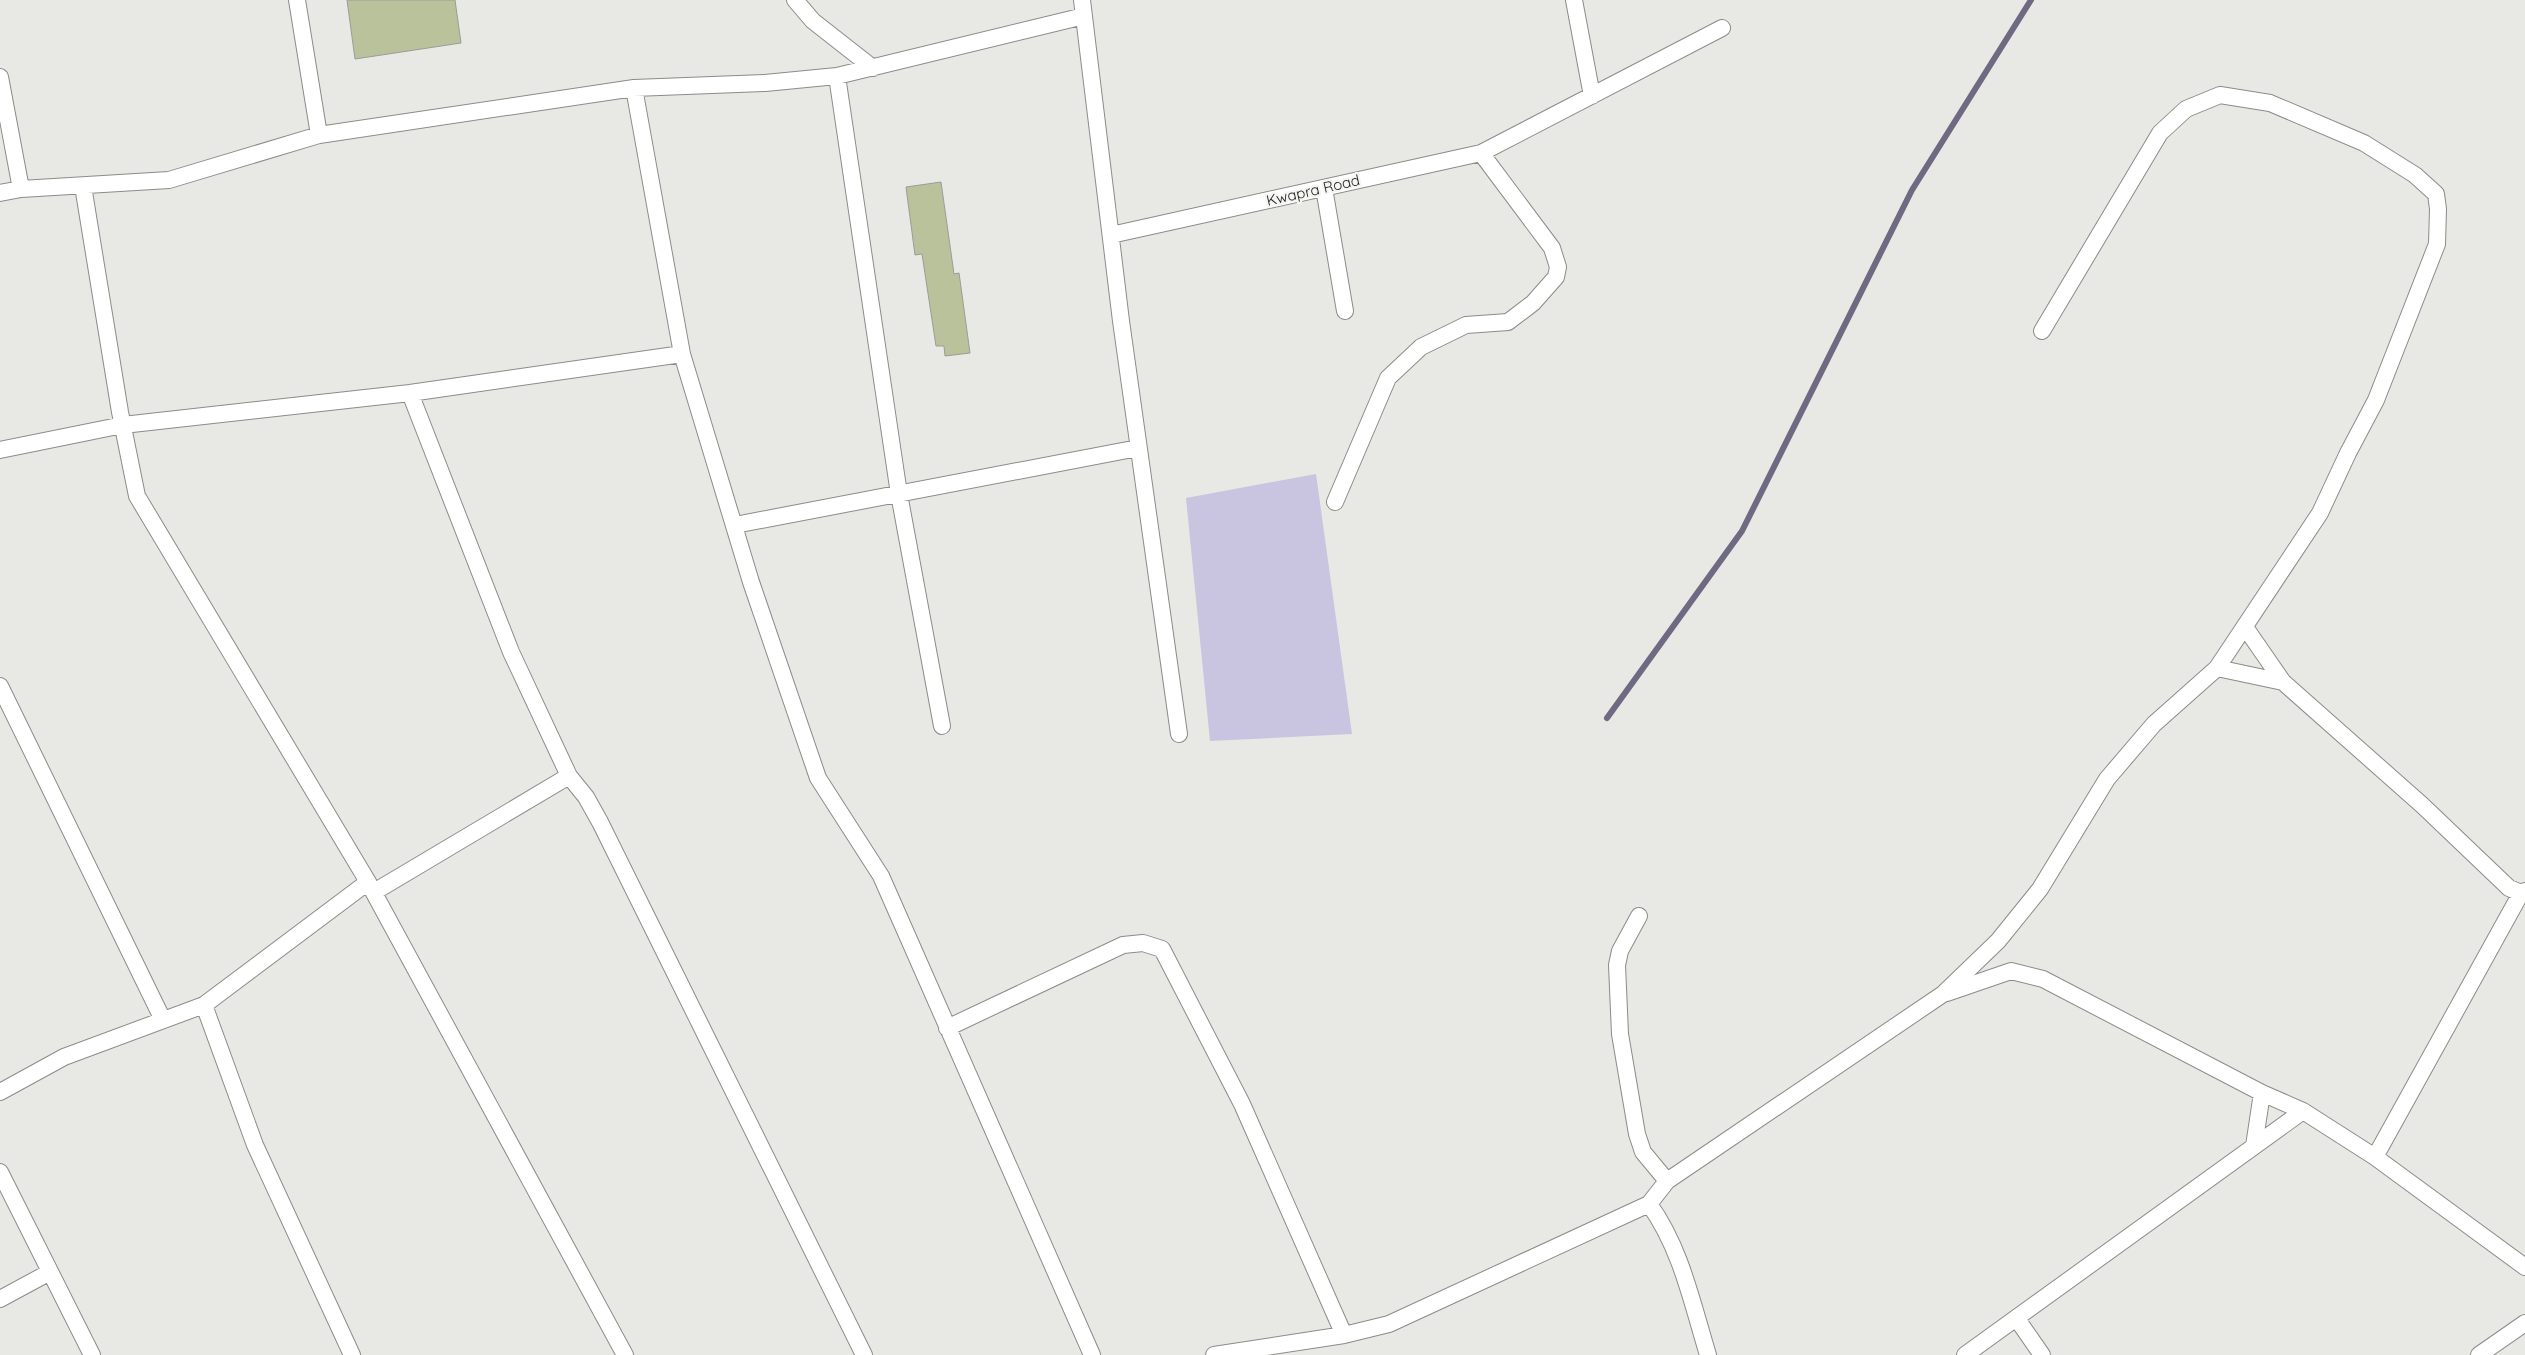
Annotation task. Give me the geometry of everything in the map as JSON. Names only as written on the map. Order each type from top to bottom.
[{"type":"street","points":[[298,0],[319,136]]},
{"type":"street","points":[[795,0],[813,21],[873,68]]},
{"type":"street","points":[[1082,0],[1138,448],[1179,734]]},
{"type":"street","points":[[1574,0],[1592,96]]},
{"type":"street","points":[[0,193],[169,180],[319,136],[634,88],[765,83],[837,76],[1084,16]]},
{"type":"street","name":"Kwapra Road","points":[[1111,235],[1481,153],[1722,28]]},
{"type":"street","points":[[837,76],[899,494],[942,726]]},
{"type":"street","points":[[0,77],[20,190]]},
{"type":"street","points":[[634,88],[682,354],[751,582],[818,778],[881,876],[1092,1355]]},
{"type":"street","points":[[1214,1355],[1344,1335],[1389,1324],[1649,1204],[1667,1181],[1943,994],[1998,941],[2040,889],[2107,779],[2154,724],[2217,668],[2320,513],[2348,453],[2376,400],[2437,244],[2438,209],[2436,194],[2416,176],[2364,143],[2270,102],[2220,95],[2186,109],[2160,133],[2042,331]]},
{"type":"street","points":[[1335,502],[1388,378],[1421,348],[1466,326],[1508,322],[1533,303],[1556,277],[1558,267],[1552,248],[1536,224],[1481,153]]},
{"type":"street","points":[[83,186],[137,496],[371,887],[625,1355]]},
{"type":"street","points":[[1324,188],[1345,311]]},
{"type":"street","points":[[0,450],[123,424],[410,393],[682,354]]},
{"type":"street","points":[[410,393],[511,652],[568,776],[586,797],[600,822],[864,1355]]},
{"type":"street","points":[[735,525],[1138,448]]},
{"type":"street","points":[[2245,627],[2283,682],[2422,805],[2509,888],[2523,892],[2375,1157]]},
{"type":"street","points":[[2217,668],[2283,682]]},
{"type":"street","points":[[0,686],[163,1020]]},
{"type":"street","points":[[0,1092],[64,1057],[204,1005],[371,887],[568,776]]},
{"type":"street","points":[[1638,916],[1620,951],[1616,965],[1620,1034],[1637,1134],[1643,1152],[1667,1181]]},
{"type":"street","points":[[947,1028],[1123,945],[1143,943],[1162,949],[1242,1104],[1344,1335]]},
{"type":"street","points":[[1943,994],[2011,971],[2043,979],[2262,1093],[2304,1111],[2375,1157],[2525,1267]]},
{"type":"street","points":[[204,1005],[255,1145],[352,1355]]},
{"type":"street","points":[[2254,1146],[2262,1093]]},
{"type":"street","points":[[1965,1355],[2017,1319],[2141,1226],[2304,1111]]},
{"type":"street","points":[[0,1172],[92,1355]]},
{"type":"street","points":[[1649,1204],[1662,1222],[1677,1254],[1708,1355]]},
{"type":"street","points":[[0,1299],[50,1272]]},
{"type":"street","points":[[2017,1319],[2042,1355]]},
{"type":"street","points":[[2479,1355],[2525,1322]]},
{"type":"shaded area","points":[[1316,474],[1352,734],[1210,741],[1186,498]]},
{"type":"building","points":[[347,0],[455,0],[461,43],[355,59]]},
{"type":"building","points":[[941,182],[954,274],[959,273],[970,353],[945,356],[944,346],[936,346],[922,254],[915,255],[906,187]]},
{"type":"waterway","points":[[1607,718],[1742,531],[1912,190],[2031,0]]}]
